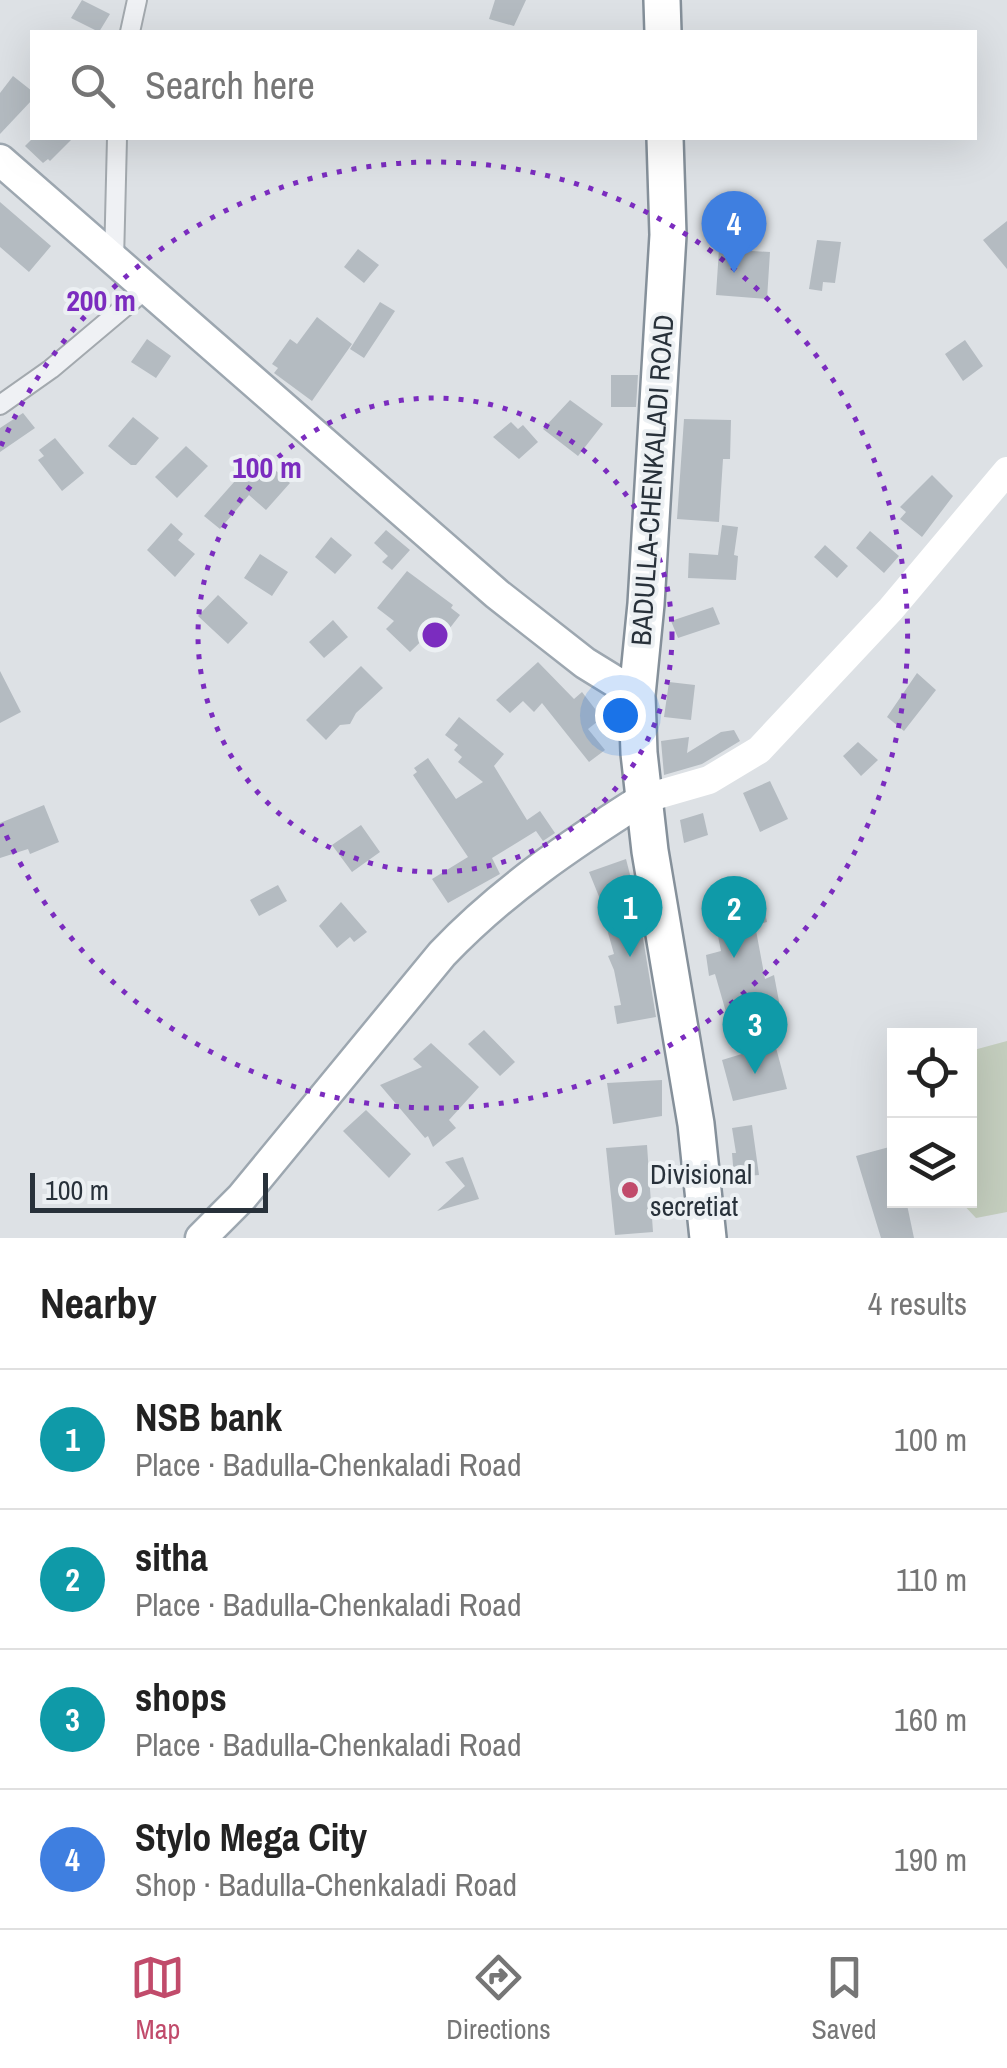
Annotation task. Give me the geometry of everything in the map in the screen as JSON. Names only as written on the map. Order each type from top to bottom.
[{"type":"highway","points":[[662,0],[663,30]]},
{"type":"highway","name":"BADULLA-CHENKALADI ROAD","points":[[665,140],[668,235],[637,695],[643,799],[696,1124],[708,1238]]},
{"type":"main road","points":[[0,160],[497,594],[585,663],[637,695]]},
{"type":"main road","points":[[201,1238],[242,1197],[469,926],[530,874],[643,799]]},
{"type":"street","points":[[130,30],[138,0]]},
{"type":"street","points":[[114,262],[117,140]]},
{"type":"street","points":[[0,406],[51,370],[146,289]]},
{"type":"street","points":[[643,799],[708,780],[758,750],[891,609],[1007,471]]},
{"type":"green space","points":[[1007,1041],[1007,1212],[976,1218],[967,1208],[977,1208],[977,1049]]},
{"type":"building","points":[[82,0],[110,14],[100,30],[71,18]]},
{"type":"building","points":[[495,0],[526,0],[514,26],[489,19]]},
{"type":"building","points":[[13,76],[30,89],[30,102],[0,134],[0,93]]},
{"type":"building","points":[[31,140],[71,140],[43,163],[25,146]]},
{"type":"building","points":[[0,202],[51,246],[29,272],[0,247]]},
{"type":"building","points":[[1007,221],[1007,269],[983,240]]},
{"type":"building","points":[[817,240],[841,242],[835,283],[823,282],[822,291],[809,289]]},
{"type":"building","points":[[358,249],[379,265],[364,283],[344,267]]},
{"type":"building","points":[[719,249],[770,252],[767,299],[716,295]]},
{"type":"building","points":[[380,302],[395,311],[364,358],[350,349]]},
{"type":"building","points":[[317,317],[352,344],[312,401],[274,373],[278,368],[272,364],[290,339],[297,344]]},
{"type":"building","points":[[147,339],[171,356],[156,378],[131,362]]},
{"type":"building","points":[[965,340],[983,366],[963,381],[945,354]]},
{"type":"building","points":[[611,375],[638,375],[636,407],[611,407]]},
{"type":"building","points":[[570,400],[603,424],[578,456],[543,429]]},
{"type":"building","points":[[23,413],[35,428],[0,452],[0,428]]},
{"type":"building","points":[[133,417],[159,438],[136,465],[108,446]]},
{"type":"building","points":[[684,419],[731,420],[730,459],[723,459],[719,522],[677,519]]},
{"type":"building","points":[[511,422],[518,429],[523,425],[538,442],[519,459],[493,437]]},
{"type":"building","points":[[55,438],[84,473],[62,491],[38,460],[44,456],[39,450]]},
{"type":"building","points":[[186,446],[208,466],[177,498],[155,477]]},
{"type":"building","points":[[258,455],[290,483],[266,510],[249,495],[220,529],[204,516]]},
{"type":"building","points":[[932,475],[953,496],[922,537],[900,519],[906,512],[900,507]]},
{"type":"building","points":[[171,523],[183,534],[178,540],[195,554],[175,577],[147,550]]},
{"type":"building","points":[[722,525],[738,527],[736,580],[688,578],[689,553],[718,555]]},
{"type":"building","points":[[386,530],[410,550],[392,570],[382,562],[388,556],[374,543]]},
{"type":"building","points":[[870,531],[899,556],[884,573],[856,548]]},
{"type":"building","points":[[331,537],[352,555],[335,574],[315,557]]},
{"type":"building","points":[[825,545],[848,566],[837,578],[814,557]]},
{"type":"building","points":[[260,554],[288,572],[272,596],[244,578]]},
{"type":"building","points":[[407,571],[453,605],[451,608],[460,615],[446,633],[437,626],[410,652],[386,629],[394,621],[377,608]]},
{"type":"building","points":[[218,595],[248,623],[228,644],[198,616]]},
{"type":"building","points":[[713,607],[720,624],[678,638],[671,621]]},
{"type":"building","points":[[333,620],[348,637],[324,658],[309,642]]},
{"type":"building","points":[[538,662],[574,699],[582,692],[602,718],[588,729],[605,750],[589,762],[542,703],[534,712],[523,701],[510,713],[496,700]]},
{"type":"building","points":[[361,666],[383,688],[356,713],[350,724],[340,725],[326,740],[306,720]]},
{"type":"building","points":[[0,671],[21,712],[0,723]]},
{"type":"building","points":[[917,673],[936,690],[904,731],[887,717]]},
{"type":"building","points":[[669,682],[695,685],[691,720],[664,717]]},
{"type":"building","points":[[459,717],[504,754],[494,766],[527,820],[540,811],[555,833],[543,841],[536,831],[492,858],[500,874],[448,903],[432,879],[468,857],[413,775],[417,772],[414,768],[428,758],[456,799],[483,782],[458,762],[462,757],[454,750],[458,745],[445,735]]},
{"type":"building","points":[[734,730],[740,741],[702,764],[664,775],[661,741],[689,737],[687,753],[721,732]]},
{"type":"building","points":[[858,742],[878,760],[861,776],[843,756]]},
{"type":"building","points":[[770,781],[788,819],[760,832],[743,793]]},
{"type":"building","points":[[44,805],[59,842],[30,854],[28,849],[0,858],[0,823]]},
{"type":"building","points":[[703,813],[708,835],[684,843],[680,820]]},
{"type":"building","points":[[361,825],[380,852],[352,872],[332,845]]},
{"type":"building","points":[[626,859],[656,1017],[617,1024],[614,1006],[621,1005],[608,956],[614,954],[605,922],[609,921],[589,872]]},
{"type":"building","points":[[278,885],[287,901],[259,916],[250,900]]},
{"type":"building","points":[[762,898],[767,922],[755,925],[765,979],[774,975],[781,1012],[730,1026],[715,974],[709,976],[706,955],[721,951],[713,911]]},
{"type":"building","points":[[341,902],[367,932],[354,942],[350,937],[337,948],[319,926]]},
{"type":"building","points":[[484,1030],[515,1062],[500,1076],[468,1044]]},
{"type":"building","points":[[431,1043],[479,1087],[449,1120],[456,1128],[433,1147],[428,1136],[425,1138],[380,1085],[422,1067],[413,1059]]},
{"type":"building","points":[[775,1044],[787,1089],[733,1101],[722,1060]]},
{"type":"building","points":[[662,1080],[662,1116],[613,1124],[607,1083]]},
{"type":"building","points":[[366,1110],[411,1154],[389,1178],[343,1131]]},
{"type":"building","points":[[752,1125],[759,1175],[734,1177],[732,1128]]},
{"type":"building","name":"Divisional secretiat","points":[[647,1145],[653,1232],[615,1235],[606,1148]]},
{"type":"building","points":[[887,1148],[887,1208],[908,1208],[914,1238],[881,1238],[856,1156]]},
{"type":"building","points":[[463,1157],[479,1199],[437,1211],[465,1186],[445,1162]]},
{"type":"place","name":"Stylo Mega City","points":[[734,273]]},
{"type":"place","name":"NSB bank","points":[[630,957]]},
{"type":"place","name":"sitha","points":[[734,958]]},
{"type":"place","name":"shops","points":[[755,1074]]},
{"type":"place","name":"Divisional secretiat","points":[[630,1190]]}]
